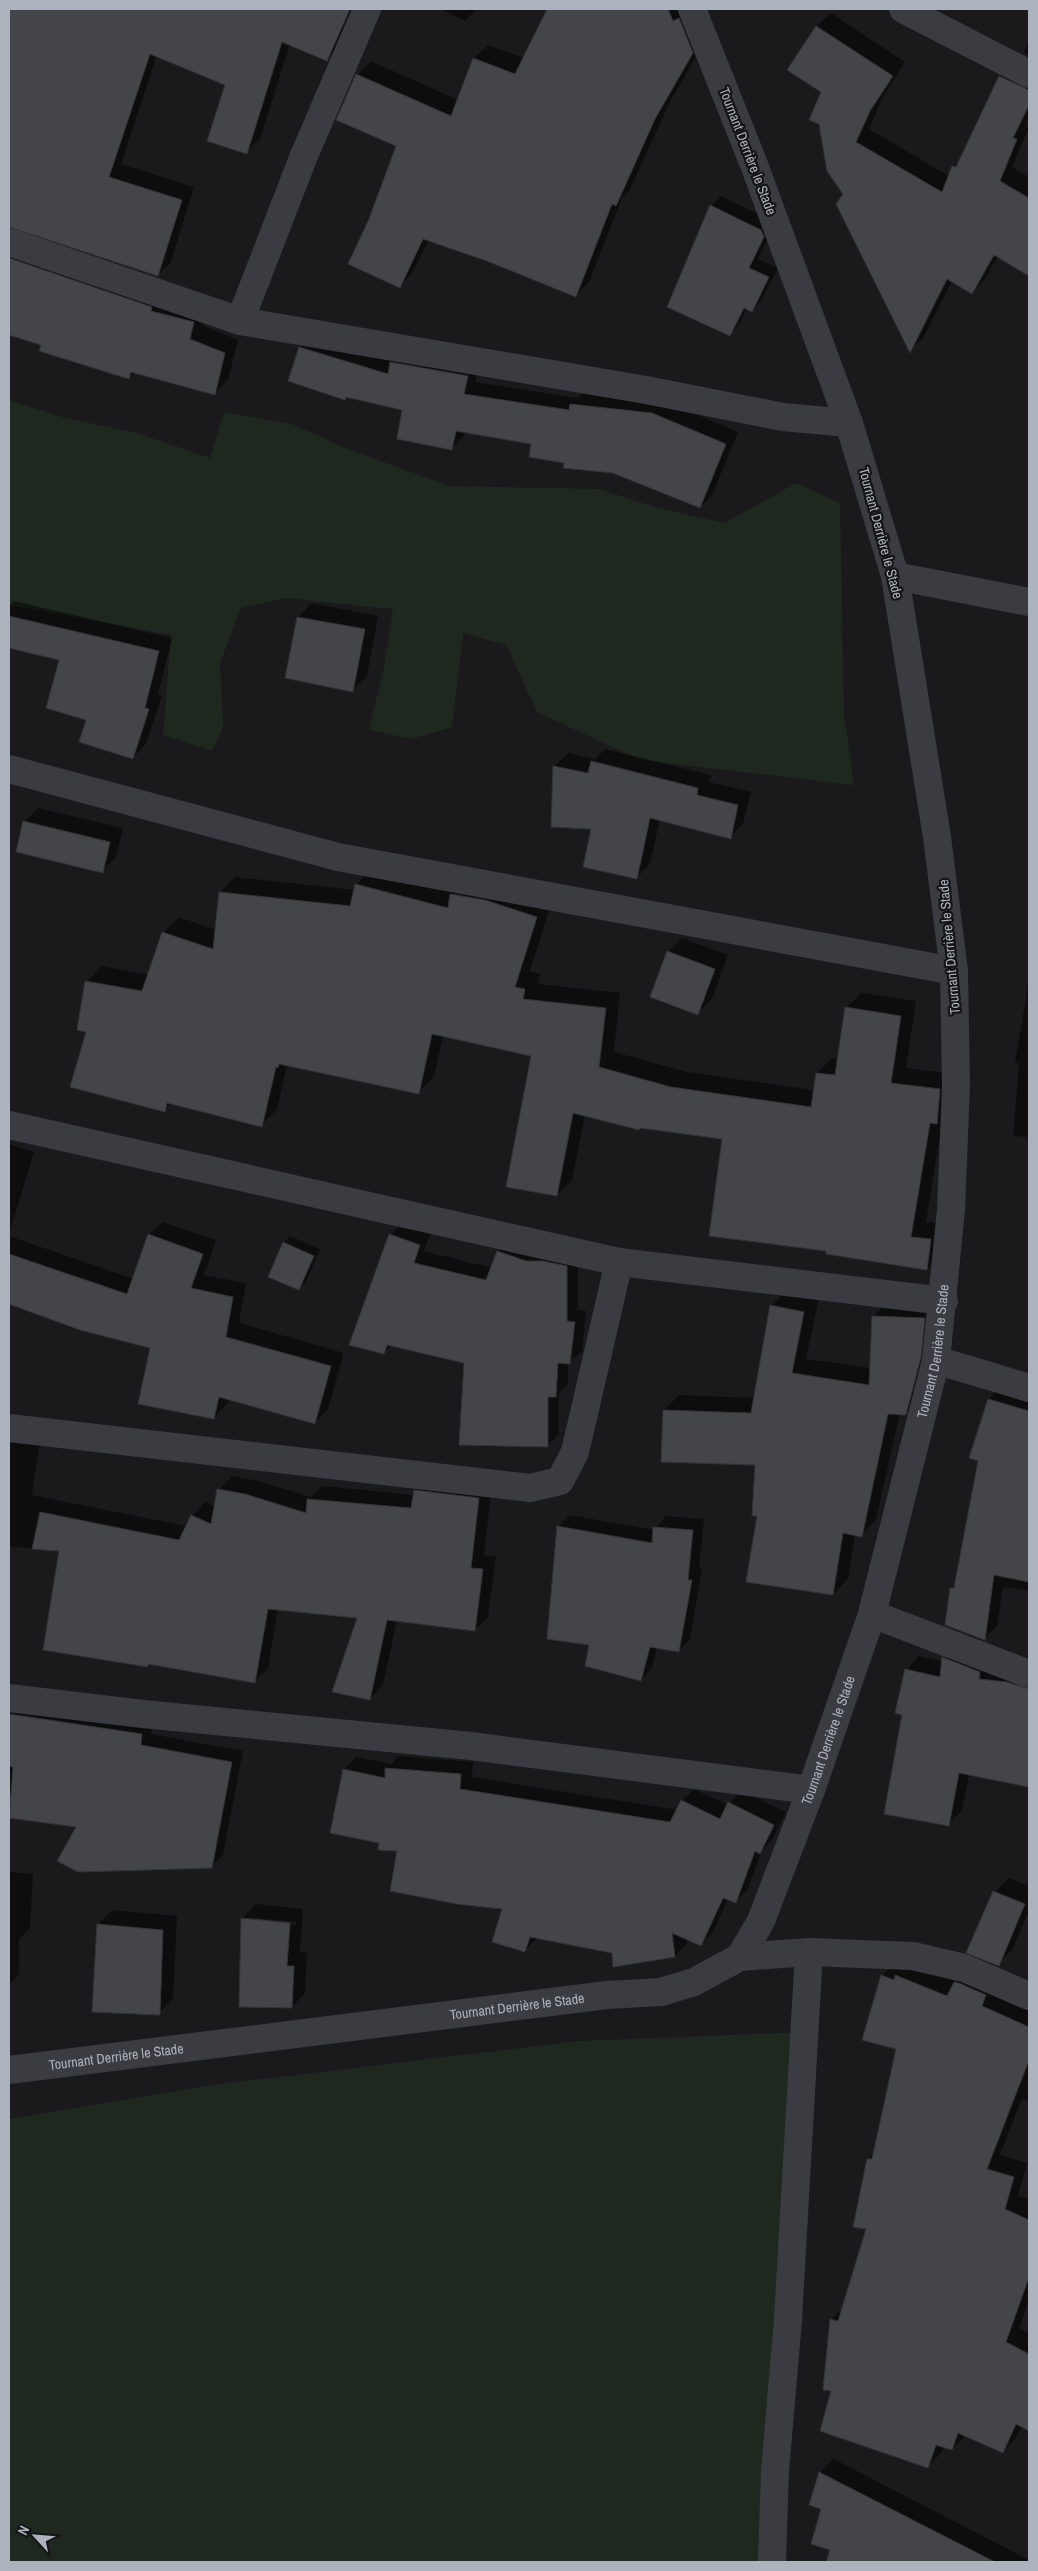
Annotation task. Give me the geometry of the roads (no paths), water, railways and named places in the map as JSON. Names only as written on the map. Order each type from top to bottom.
[{"type":"street","points":[[240,321],[303,158],[367,9]]},
{"type":"street","name":"Tournant Derrière le Stade","points":[[9,2070],[607,1995],[661,1992],[694,1982],[740,1957],[761,1921],[810,1790],[872,1614],[936,1360],[944,1301],[956,1086],[954,971],[937,838],[895,576],[849,423],[753,162],[692,9]]},
{"type":"street","points":[[903,9],[1029,74]]},
{"type":"street","points":[[9,242],[240,321],[646,390],[783,417],[849,423]]},
{"type":"street","points":[[895,576],[1029,602]]},
{"type":"street","points":[[9,769],[338,857],[954,971]]},
{"type":"street","points":[[9,1125],[619,1262],[944,1301]]},
{"type":"street","points":[[9,1428],[530,1488],[560,1481],[575,1452],[619,1262]]},
{"type":"street","points":[[936,1360],[1029,1388]]},
{"type":"street","points":[[872,1614],[1029,1674]]},
{"type":"street","points":[[9,1698],[143,1714],[471,1746],[810,1790]]},
{"type":"street","points":[[772,2562],[775,2471],[788,2320],[809,1952]]},
{"type":"street","points":[[740,1957],[809,1952],[913,1956],[964,1968],[1029,1996]]}]
